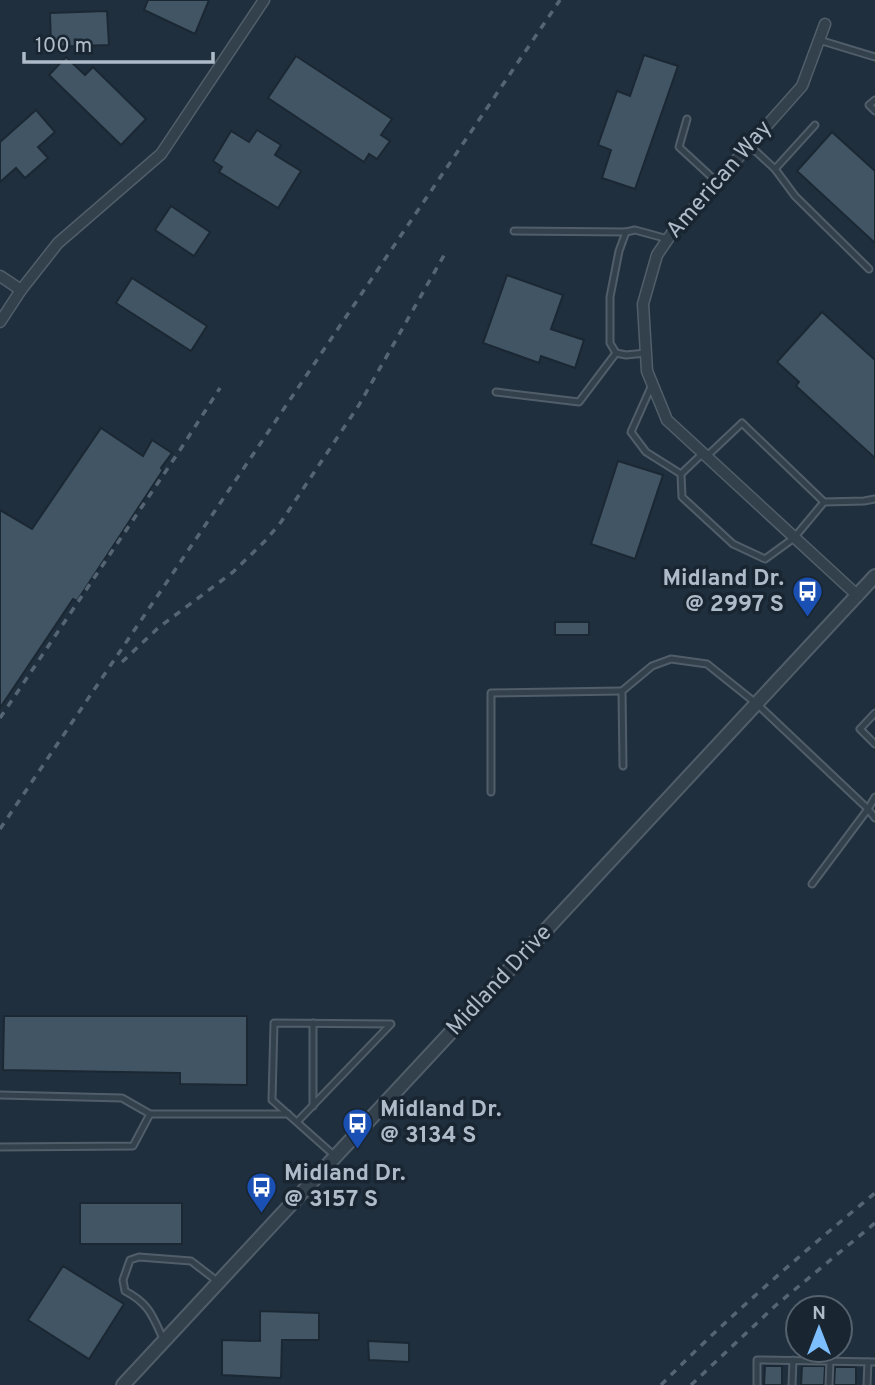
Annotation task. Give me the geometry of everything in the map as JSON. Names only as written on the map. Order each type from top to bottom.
[{"type":"street","points":[[0,322],[58,243],[161,154],[264,0]]},
{"type":"street","name":"American Way","points":[[825,24],[802,86],[674,230],[657,256],[643,304],[647,371],[667,420],[858,596]]},
{"type":"street","points":[[0,276],[21,290]]},
{"type":"street","name":"Midland Drive","points":[[123,1385],[875,576]]},
{"type":"lane","points":[[819,40],[875,57]]},
{"type":"lane","points":[[875,100],[869,105],[875,111]]},
{"type":"lane","points":[[687,119],[679,147],[717,182]]},
{"type":"lane","points":[[775,169],[815,125]]},
{"type":"lane","points":[[749,145],[869,269]]},
{"type":"lane","points":[[514,231],[635,230],[668,239]]},
{"type":"lane","points":[[626,232],[619,251],[610,297],[610,343],[616,353],[646,353]]},
{"type":"lane","points":[[496,391],[579,402],[616,353]]},
{"type":"lane","points":[[652,385],[631,432],[646,452],[681,474]]},
{"type":"lane","points":[[681,474],[742,423],[824,502],[875,499]]},
{"type":"lane","points":[[681,474],[682,497],[733,544],[765,559],[794,537],[824,502]]},
{"type":"lane","points":[[491,792],[491,692],[622,691],[652,666],[671,659],[707,664],[757,705],[875,818]]},
{"type":"lane","points":[[622,691],[623,766]]},
{"type":"lane","points":[[875,713],[860,729],[875,744]]},
{"type":"lane","points":[[812,884],[875,797]]},
{"type":"lane","points":[[297,1122],[391,1024],[274,1023],[272,1100],[336,1157]]},
{"type":"lane","points":[[313,1023],[313,1106]]},
{"type":"lane","points":[[0,1096],[122,1098],[150,1114],[288,1114]]},
{"type":"lane","points":[[0,1147],[134,1146],[150,1114]]},
{"type":"lane","points":[[164,1341],[149,1309],[125,1291],[123,1280],[130,1260],[139,1257],[191,1261],[219,1283]]},
{"type":"lane","points":[[757,1385],[757,1360],[784,1360]]},
{"type":"lane","points":[[867,1385],[871,1362]]},
{"type":"lane","points":[[792,1385],[793,1364]]},
{"type":"lane","points":[[829,1385],[830,1364]]},
{"type":"building","points":[[148,0],[209,0],[195,34],[144,10]]},
{"type":"building","points":[[107,11],[109,45],[51,47],[50,13]]},
{"type":"building","points":[[644,55],[678,66],[635,189],[602,178],[611,150],[598,145],[617,91],[630,96]]},
{"type":"building","points":[[296,56],[392,119],[381,135],[390,141],[377,159],[369,154],[364,162],[268,98]]},
{"type":"building","points":[[66,57],[85,75],[93,67],[146,119],[121,145],[49,75]]},
{"type":"building","points":[[36,110],[55,132],[38,147],[48,158],[25,178],[16,168],[0,182],[0,142]]},
{"type":"building","points":[[257,130],[281,145],[275,155],[301,171],[278,208],[219,172],[222,167],[213,161],[231,131],[249,142]]},
{"type":"building","points":[[832,132],[875,171],[875,243],[797,171]]},
{"type":"building","points":[[171,206],[210,232],[194,256],[155,230]]},
{"type":"building","points":[[507,275],[563,295],[551,329],[584,340],[575,368],[541,356],[539,363],[483,343]]},
{"type":"building","points":[[132,278],[207,326],[191,351],[116,303]]},
{"type":"building","points":[[822,312],[875,360],[875,458],[796,386],[799,382],[777,362]]},
{"type":"building","points":[[101,428],[143,456],[152,440],[172,453],[77,601],[73,599],[0,708],[0,510],[32,529]]},
{"type":"building","points":[[618,461],[663,475],[635,559],[591,544]]},
{"type":"building","points":[[555,622],[589,622],[589,635],[555,635]]},
{"type":"building","points":[[4,1016],[247,1016],[247,1085],[180,1084],[180,1073],[3,1070]]},
{"type":"building","points":[[80,1203],[182,1203],[182,1244],[80,1244]]},
{"type":"building","points":[[63,1266],[124,1304],[89,1359],[28,1320]]},
{"type":"building","points":[[260,1311],[319,1313],[319,1340],[282,1340],[281,1378],[222,1375],[222,1340],[260,1341]]},
{"type":"building","points":[[368,1341],[409,1343],[409,1362],[369,1360]]},
{"type":"building","points":[[765,1366],[782,1366],[782,1385],[764,1385]]},
{"type":"building","points":[[802,1366],[825,1366],[824,1385],[801,1385]]},
{"type":"building","points":[[835,1367],[856,1367],[856,1385],[834,1385]]},
{"type":"railway","points":[[0,829],[560,0]]},
{"type":"railway","points":[[122,662],[158,628],[233,572],[281,522],[359,405],[447,250]]},
{"type":"railway","points":[[0,718],[220,388]]},
{"type":"railway","points":[[661,1385],[765,1286],[875,1193]]},
{"type":"railway","points":[[691,1385],[775,1306],[875,1223]]},
{"type":"place","name":"Midland Dr. @ 2997 S","points":[[807,619]]},
{"type":"place","name":"Midland Dr. @ 3134 S","points":[[357,1150]]},
{"type":"place","name":"Midland Dr. @ 3157 S","points":[[261,1214]]}]
